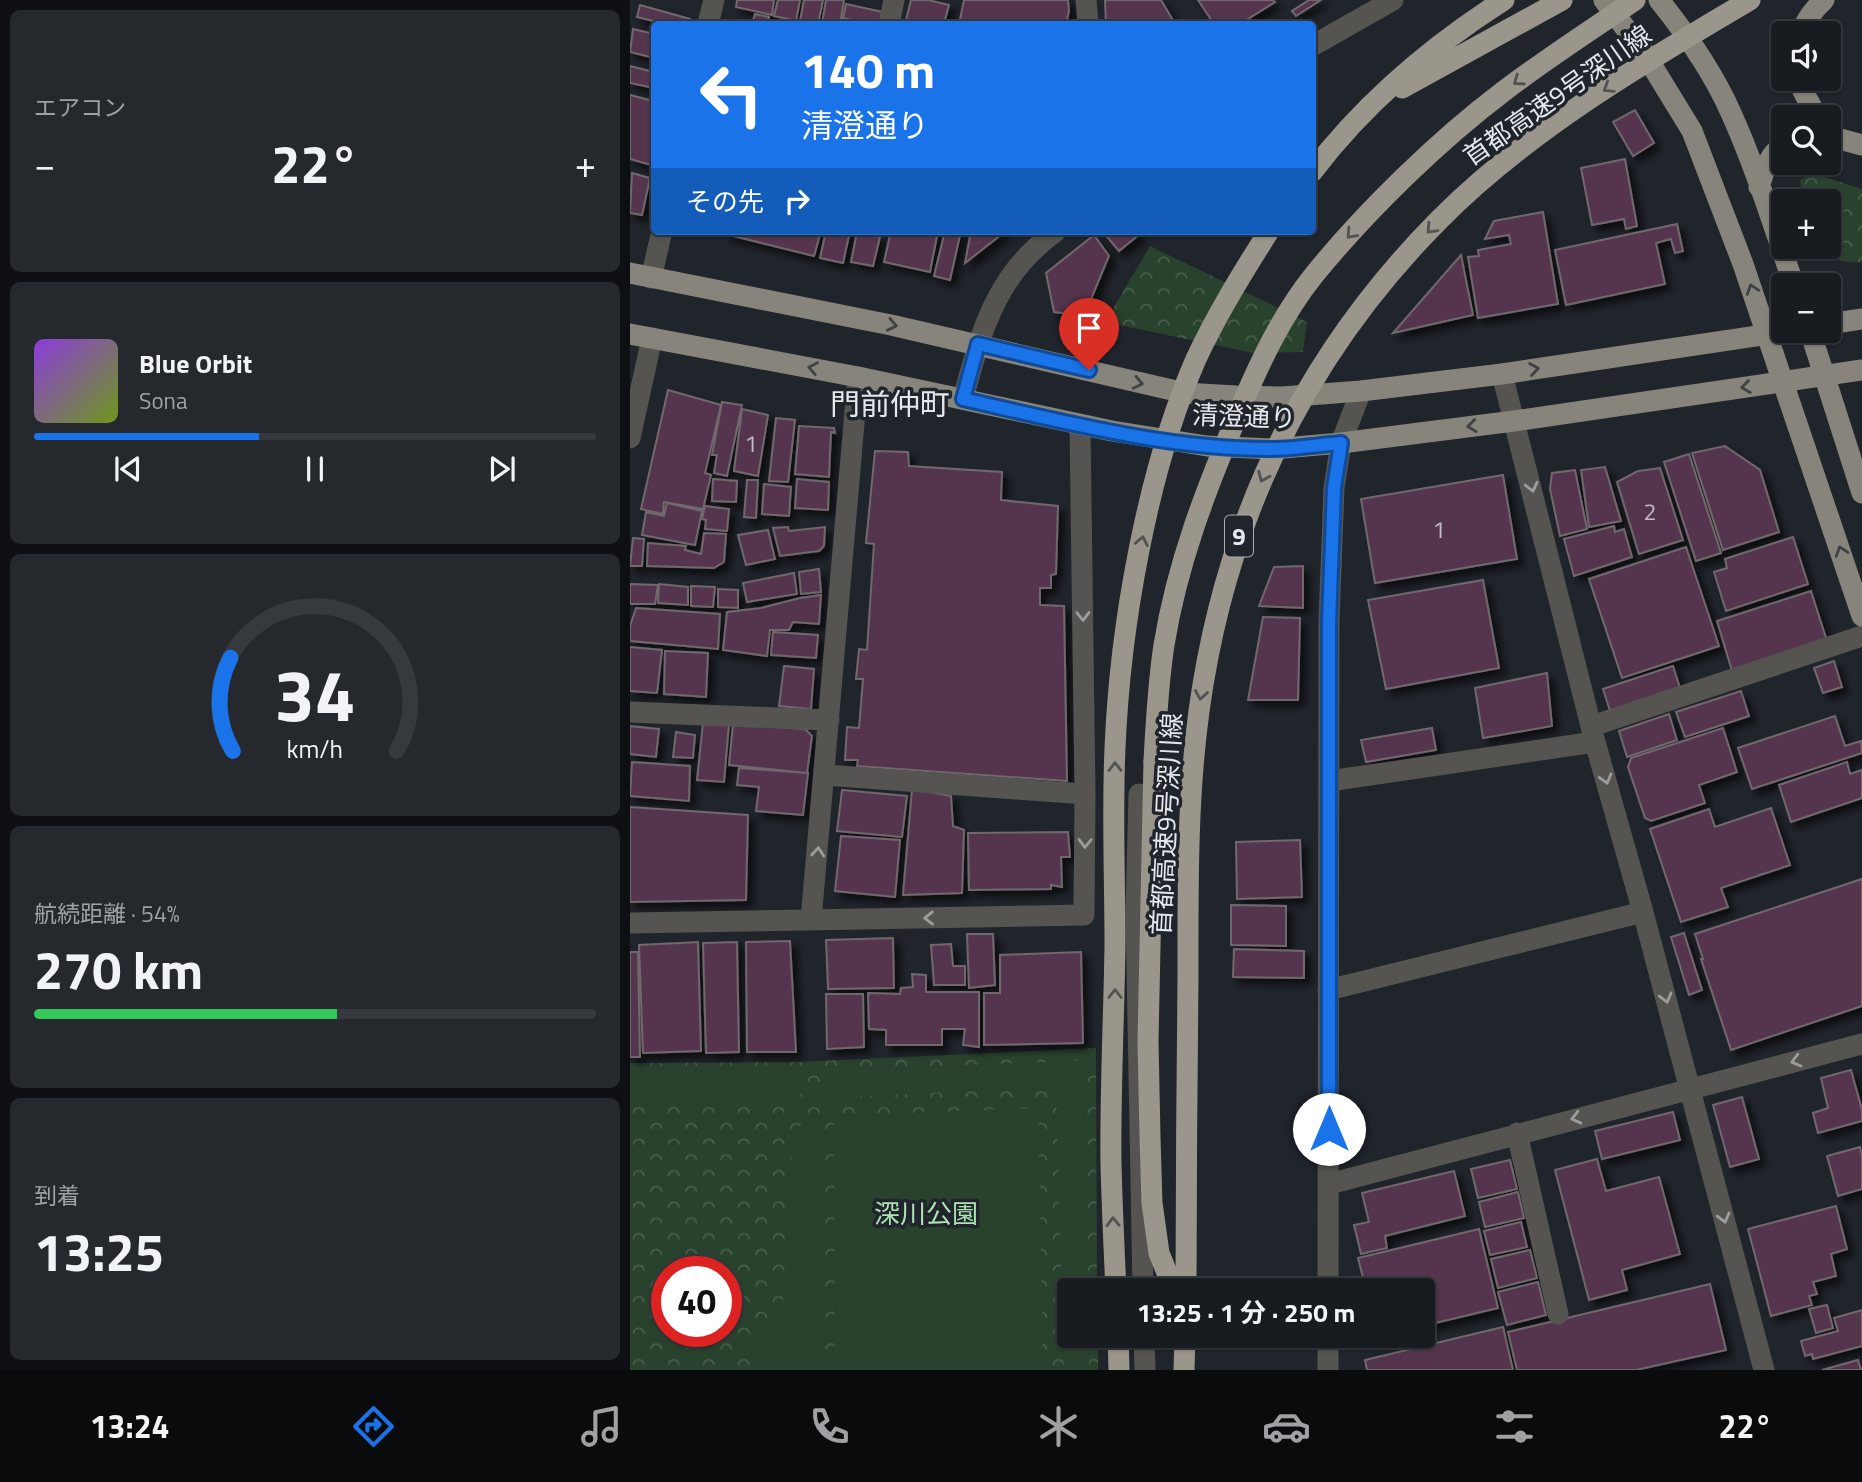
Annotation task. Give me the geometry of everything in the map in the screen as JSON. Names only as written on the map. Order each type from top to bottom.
[{"type":"highway","points":[[1316,167],[1378,100],[1418,63],[1504,0]]},
{"type":"highway","points":[[1378,100],[1562,0]]},
{"type":"highway","points":[[1169,1278],[1159,1252],[1152,1190],[1149,1041],[1154,761],[1164,644],[1201,501],[1264,356],[1313,276],[1372,212],[1451,134],[1503,91],[1635,0]]},
{"type":"highway","name":"首都高速9号深川線","points":[[1186,1278],[1188,857],[1192,777],[1210,641],[1225,580],[1243,523],[1273,453],[1308,388],[1350,325],[1440,219],[1483,179],[1581,105],[1749,0]]},
{"type":"highway","name":"首都高速9号深川線","points":[[1116,1278],[1111,1162],[1115,1015],[1115,749],[1122,666],[1147,517],[1178,408],[1196,360],[1214,323],[1266,235]]},
{"type":"highway","points":[[1118,1348],[1119,1370]]},
{"type":"highway","points":[[1184,1370],[1185,1348]]},
{"type":"main road","points":[[1604,0],[1643,51],[1692,131],[1768,334],[1862,616]]},
{"type":"main road","points":[[1658,0],[1688,37],[1732,113],[1790,273]]},
{"type":"main road","points":[[1688,37],[1749,0]]},
{"type":"main road","points":[[1806,21],[1824,0]]},
{"type":"main road","points":[[1841,137],[1862,145]]},
{"type":"main road","points":[[1759,187],[1771,155]]},
{"type":"main road","name":"清澄通り","points":[[630,273],[978,344],[1185,393],[1282,397],[1362,391],[1502,374],[1771,334]]},
{"type":"main road","points":[[1841,322],[1862,319]]},
{"type":"main road","name":"清澄通り","points":[[630,334],[858,377],[1080,425],[1208,446],[1272,449],[1514,421],[1862,370]]},
{"type":"main road","points":[[1814,343],[1862,492]]},
{"type":"street","points":[[709,21],[713,0]]},
{"type":"street","points":[[890,21],[894,0]]},
{"type":"street","points":[[1086,0],[1088,21]]},
{"type":"street","points":[[1316,44],[1393,0]]},
{"type":"street","points":[[651,278],[661,235]]},
{"type":"street","points":[[963,399],[978,344],[1008,280],[1024,259],[1051,235]]},
{"type":"street","points":[[630,438],[652,338]]},
{"type":"street","points":[[1502,374],[1594,734],[1764,1370]]},
{"type":"street","points":[[811,920],[858,377]]},
{"type":"street","points":[[1328,1278],[1329,622],[1334,488],[1341,443],[1362,391]]},
{"type":"street","points":[[630,923],[1084,915],[1086,794],[1080,425]]},
{"type":"street","points":[[1329,781],[1594,734],[1862,636]]},
{"type":"street","points":[[630,712],[829,720]]},
{"type":"street","points":[[825,775],[1086,794]]},
{"type":"street","points":[[1139,794],[1136,912],[1143,1278]]},
{"type":"street","points":[[1328,990],[1643,912]]},
{"type":"street","points":[[1329,1184],[1862,1044]]},
{"type":"street","points":[[1517,1133],[1558,1314]]},
{"type":"street","points":[[1144,1348],[1145,1370]]},
{"type":"street","points":[[1328,1348],[1328,1370]]},
{"type":"green space","points":[[1809,175],[1818,175],[1862,189],[1862,262],[1837,259],[1841,259],[1841,189],[1801,189],[1800,180]]},
{"type":"green space","points":[[1150,246],[1307,322],[1303,352],[1253,353],[1105,322]]},
{"type":"green space","name":"深川公園","points":[[1096,1048],[1097,1278],[1057,1278],[1057,1348],[1098,1348],[1098,1370],[630,1370],[630,1063],[798,1062]]},
{"type":"green space","points":[[1085,1060],[1088,1278],[1061,1278],[1056,1087],[824,1098],[824,1072]]},
{"type":"green space","points":[[630,1070],[798,1070],[801,1102],[630,1106]]},
{"type":"green space","points":[[1038,1108],[1043,1370],[835,1370],[834,1116]]},
{"type":"green space","points":[[809,1123],[824,1127],[824,1370],[758,1370],[763,1353],[754,1350],[755,1328],[783,1305],[793,1135],[799,1126]]},
{"type":"green space","points":[[1063,1348],[1088,1348],[1089,1370],[1064,1370]]},
{"type":"building","points":[[737,0],[774,0],[772,15],[736,7]]},
{"type":"building","points":[[778,0],[800,0],[796,21],[774,16]]},
{"type":"building","points":[[804,0],[823,0],[819,21],[800,21]]},
{"type":"building","points":[[826,0],[844,0],[840,21],[822,21]]},
{"type":"building","points":[[911,0],[928,0],[949,5],[945,21],[906,21]]},
{"type":"building","points":[[964,0],[1068,0],[1067,21],[960,21]]},
{"type":"building","points":[[1105,0],[1161,0],[1173,21],[1122,20],[1106,21]]},
{"type":"building","points":[[1198,0],[1275,2],[1245,21],[1212,21]]},
{"type":"building","points":[[1309,0],[1321,0],[1296,16],[1292,11]]},
{"type":"building","points":[[846,4],[883,12],[881,21],[843,18]]},
{"type":"building","points":[[640,5],[690,19],[653,21],[637,17]]},
{"type":"building","points":[[755,14],[769,17],[768,21],[753,21]]},
{"type":"building","points":[[633,29],[651,33],[651,57],[630,52]]},
{"type":"building","points":[[630,66],[651,71],[651,87],[630,83]]},
{"type":"building","points":[[630,95],[651,100],[651,165],[630,159]]},
{"type":"building","points":[[1635,110],[1654,143],[1633,156],[1613,122]]},
{"type":"building","points":[[1625,159],[1637,226],[1626,229],[1624,219],[1592,225],[1581,168]]},
{"type":"building","points":[[632,173],[650,178],[642,215],[630,213]]},
{"type":"building","points":[[1543,212],[1558,304],[1478,318],[1468,257],[1479,256],[1478,250],[1511,244],[1509,235],[1485,239],[1494,221]]},
{"type":"building","points":[[1677,224],[1683,251],[1675,253],[1671,239],[1656,243],[1665,284],[1566,305],[1555,250]]},
{"type":"building","points":[[729,235],[820,235],[814,256]]},
{"type":"building","points":[[825,235],[849,235],[843,263],[820,258]]},
{"type":"building","points":[[856,235],[880,237],[873,266],[851,262]]},
{"type":"building","points":[[890,235],[937,235],[930,272],[884,262]]},
{"type":"building","points":[[944,235],[960,235],[950,280],[934,276]]},
{"type":"building","points":[[970,235],[1001,235],[965,263]]},
{"type":"building","points":[[1094,235],[1109,256],[1084,316],[1054,312],[1046,273]]},
{"type":"building","points":[[1106,235],[1139,235],[1119,251]]},
{"type":"building","points":[[1461,255],[1473,315],[1393,333]]},
{"type":"building","points":[[668,390],[721,405],[705,473],[711,475],[703,509],[664,502],[663,514],[641,509]]},
{"type":"building","points":[[722,402],[742,405],[727,476],[714,473],[717,455],[712,455]]},
{"type":"building","points":[[742,409],[768,415],[758,476],[734,471]]},
{"type":"building","points":[[776,418],[795,420],[788,482],[769,481]]},
{"type":"building","points":[[799,426],[834,428],[835,433],[831,432],[829,477],[795,474]]},
{"type":"building","points":[[1725,446],[1760,470],[1779,532],[1723,550],[1692,453]]},
{"type":"building","points":[[875,451],[908,452],[909,466],[1002,472],[1001,500],[1058,506],[1056,574],[1051,575],[1051,588],[1040,588],[1040,605],[1064,606],[1067,781],[857,766],[858,760],[845,760],[847,727],[859,728],[863,679],[856,679],[859,649],[867,650],[874,544],[866,543]]},
{"type":"building","points":[[1689,454],[1721,553],[1696,561],[1664,462]]},
{"type":"building","points":[[1605,467],[1621,521],[1589,527],[1581,470]]},
{"type":"building","points":[[1660,468],[1683,540],[1639,554],[1617,482],[1638,471]]},
{"type":"building","points":[[1575,470],[1587,529],[1560,536],[1550,489],[1552,473]]},
{"type":"building","points":[[1503,475],[1517,559],[1375,583],[1361,499]]},
{"type":"building","points":[[713,479],[737,481],[736,502],[712,501]]},
{"type":"building","points":[[797,479],[829,482],[828,510],[795,508]]},
{"type":"building","points":[[747,480],[758,480],[756,518],[744,517]]},
{"type":"building","points":[[764,484],[791,487],[789,516],[762,514]]},
{"type":"building","points":[[667,503],[702,511],[695,545],[642,535],[646,512],[664,516]]},
{"type":"building","points":[[705,506],[729,509],[727,531],[705,529],[706,520],[702,519]]},
{"type":"building","points":[[1614,526],[1615,532],[1624,529],[1632,557],[1574,576],[1564,539]]},
{"type":"building","points":[[788,527],[789,531],[825,527],[824,546],[819,551],[780,556],[773,528]]},
{"type":"building","points":[[768,530],[775,559],[746,565],[738,535]]},
{"type":"building","points":[[704,533],[726,534],[724,562],[714,568],[647,566],[648,543],[686,546],[685,550],[701,554]]},
{"type":"building","points":[[1793,537],[1808,584],[1726,611],[1714,572],[1727,568],[1725,559]]},
{"type":"building","points":[[633,538],[644,539],[642,566],[630,566]]},
{"type":"building","points":[[1686,547],[1719,646],[1622,678],[1589,579]]},
{"type":"building","points":[[1303,566],[1303,608],[1259,606],[1274,567]]},
{"type":"building","points":[[819,569],[821,592],[801,594],[799,572]]},
{"type":"building","points":[[794,573],[797,594],[747,602],[743,583]]},
{"type":"building","points":[[1483,580],[1499,668],[1386,689],[1368,600]]},
{"type":"building","points":[[630,584],[658,585],[655,604],[630,604]]},
{"type":"building","points":[[659,584],[688,587],[688,605],[658,603]]},
{"type":"building","points":[[691,586],[715,587],[713,607],[691,606]]},
{"type":"building","points":[[718,589],[738,590],[738,608],[718,607]]},
{"type":"building","points":[[1811,591],[1827,641],[1732,671],[1717,621]]},
{"type":"building","points":[[821,595],[819,624],[793,622],[789,630],[770,630],[767,656],[723,650],[727,612],[761,608]]},
{"type":"building","points":[[636,608],[720,614],[718,649],[630,641],[630,626]]},
{"type":"building","points":[[1263,617],[1300,618],[1298,700],[1248,700]]},
{"type":"building","points":[[773,632],[818,635],[816,658],[771,655]]},
{"type":"building","points":[[630,647],[662,650],[657,693],[630,691]]},
{"type":"building","points":[[665,651],[708,653],[706,697],[664,694]]},
{"type":"building","points":[[1834,661],[1842,687],[1823,693],[1814,668]]},
{"type":"building","points":[[784,666],[814,669],[811,709],[779,706]]},
{"type":"building","points":[[1673,666],[1680,688],[1610,711],[1603,689]]},
{"type":"building","points":[[1547,673],[1552,726],[1483,738],[1475,688]]},
{"type":"building","points":[[1741,691],[1749,716],[1685,737],[1676,712]]},
{"type":"building","points":[[1669,714],[1677,740],[1627,757],[1619,731]]},
{"type":"building","points":[[1835,716],[1845,746],[1861,741],[1862,753],[1752,789],[1738,748]]},
{"type":"building","points":[[703,723],[729,724],[724,782],[697,780]]},
{"type":"building","points":[[733,724],[805,729],[812,736],[807,773],[729,765]]},
{"type":"building","points":[[630,726],[659,729],[656,757],[630,754]]},
{"type":"building","points":[[1432,728],[1436,750],[1366,762],[1361,740]]},
{"type":"building","points":[[1723,728],[1737,772],[1699,785],[1705,803],[1651,821],[1645,818],[1628,767],[1631,758]]},
{"type":"building","points":[[676,732],[695,735],[693,758],[673,757]]},
{"type":"building","points":[[632,762],[690,766],[689,801],[630,796]]},
{"type":"building","points":[[1847,762],[1850,774],[1862,770],[1862,798],[1791,822],[1779,785]]},
{"type":"building","points":[[739,768],[808,773],[803,815],[756,811],[759,787],[737,785]]},
{"type":"building","points":[[912,789],[951,796],[953,826],[964,830],[962,893],[903,895]]},
{"type":"building","points":[[842,790],[907,796],[902,837],[837,831]]},
{"type":"building","points":[[630,807],[748,815],[746,900],[630,902]]},
{"type":"building","points":[[1771,808],[1790,865],[1721,888],[1728,907],[1681,922],[1650,829],[1709,809],[1715,827]]},
{"type":"building","points":[[1068,832],[1070,857],[1061,857],[1062,887],[1051,885],[1051,889],[969,890],[968,833]]},
{"type":"building","points":[[841,836],[900,840],[895,897],[835,891]]},
{"type":"building","points":[[1300,840],[1302,897],[1237,899],[1236,842]]},
{"type":"building","points":[[1862,879],[1862,1006],[1731,1050],[1695,934]]},
{"type":"building","points":[[1231,905],[1286,906],[1286,946],[1231,945]]},
{"type":"building","points":[[1684,933],[1702,990],[1689,995],[1671,937]]},
{"type":"building","points":[[967,934],[993,934],[995,985],[969,988]]},
{"type":"building","points":[[893,938],[894,988],[828,989],[826,940]]},
{"type":"building","points":[[790,941],[796,1052],[747,1052],[746,942]]},
{"type":"building","points":[[698,942],[701,1051],[643,1053],[639,945]]},
{"type":"building","points":[[737,942],[739,1052],[706,1053],[703,943]]},
{"type":"building","points":[[951,944],[953,966],[965,966],[965,985],[934,985],[931,945]]},
{"type":"building","points":[[1234,949],[1304,951],[1304,978],[1233,977]]},
{"type":"building","points":[[630,952],[638,952],[640,1057],[630,1057]]},
{"type":"building","points":[[1081,952],[1083,1043],[984,1045],[984,993],[1000,993],[1000,955]]},
{"type":"building","points":[[912,974],[926,975],[926,992],[979,992],[979,1047],[963,1045],[965,1029],[942,1029],[942,1045],[886,1045],[886,1030],[869,1029],[868,993],[900,994],[901,988],[913,987]]},
{"type":"building","points":[[826,994],[863,994],[864,1047],[827,1049]]},
{"type":"building","points":[[1851,1070],[1862,1110],[1862,1121],[1818,1133],[1813,1113],[1828,1108],[1821,1078]]},
{"type":"building","points":[[1742,1097],[1759,1159],[1730,1167],[1713,1105]]},
{"type":"building","points":[[1673,1112],[1680,1140],[1602,1159],[1595,1131]]},
{"type":"building","points":[[1860,1147],[1862,1189],[1838,1196],[1827,1156]]},
{"type":"building","points":[[1597,1159],[1606,1191],[1659,1177],[1680,1254],[1622,1270],[1627,1290],[1589,1300],[1555,1170]]},
{"type":"building","points":[[1510,1160],[1517,1189],[1478,1198],[1471,1169]]},
{"type":"building","points":[[1454,1171],[1465,1216],[1385,1236],[1387,1248],[1361,1254],[1354,1225],[1369,1222],[1362,1193]]},
{"type":"building","points":[[1518,1192],[1524,1218],[1485,1227],[1479,1202]]},
{"type":"building","points":[[1836,1206],[1847,1249],[1831,1254],[1836,1276],[1813,1282],[1817,1294],[1809,1296],[1812,1305],[1771,1316],[1748,1229]]},
{"type":"building","points":[[1521,1222],[1527,1247],[1490,1255],[1484,1231]]},
{"type":"building","points":[[1479,1229],[1498,1308],[1435,1323],[1435,1278],[1363,1278],[1358,1258]]},
{"type":"building","points":[[1530,1250],[1537,1278],[1498,1288],[1491,1259]]},
{"type":"building","points":[[1538,1282],[1546,1315],[1507,1325],[1498,1292]]},
{"type":"building","points":[[1710,1284],[1726,1350],[1636,1370],[1517,1370],[1508,1332]]},
{"type":"building","points":[[1827,1305],[1833,1328],[1816,1333],[1809,1309]]},
{"type":"building","points":[[1862,1310],[1862,1346],[1813,1359],[1812,1354],[1805,1356],[1801,1341],[1838,1331],[1834,1318]]},
{"type":"building","points":[[1503,1327],[1513,1370],[1367,1370],[1365,1360],[1415,1348],[1435,1348],[1435,1343]]},
{"type":"building","points":[[1858,1360],[1861,1370],[1822,1370]]},
{"type":"district","name":"門前仲町","points":[[890,404]]},
{"type":"route","points":[[1089,370],[978,344],[963,399],[1080,425],[1208,446],[1272,449],[1341,443],[1334,488],[1329,622],[1329,1129]]}]
